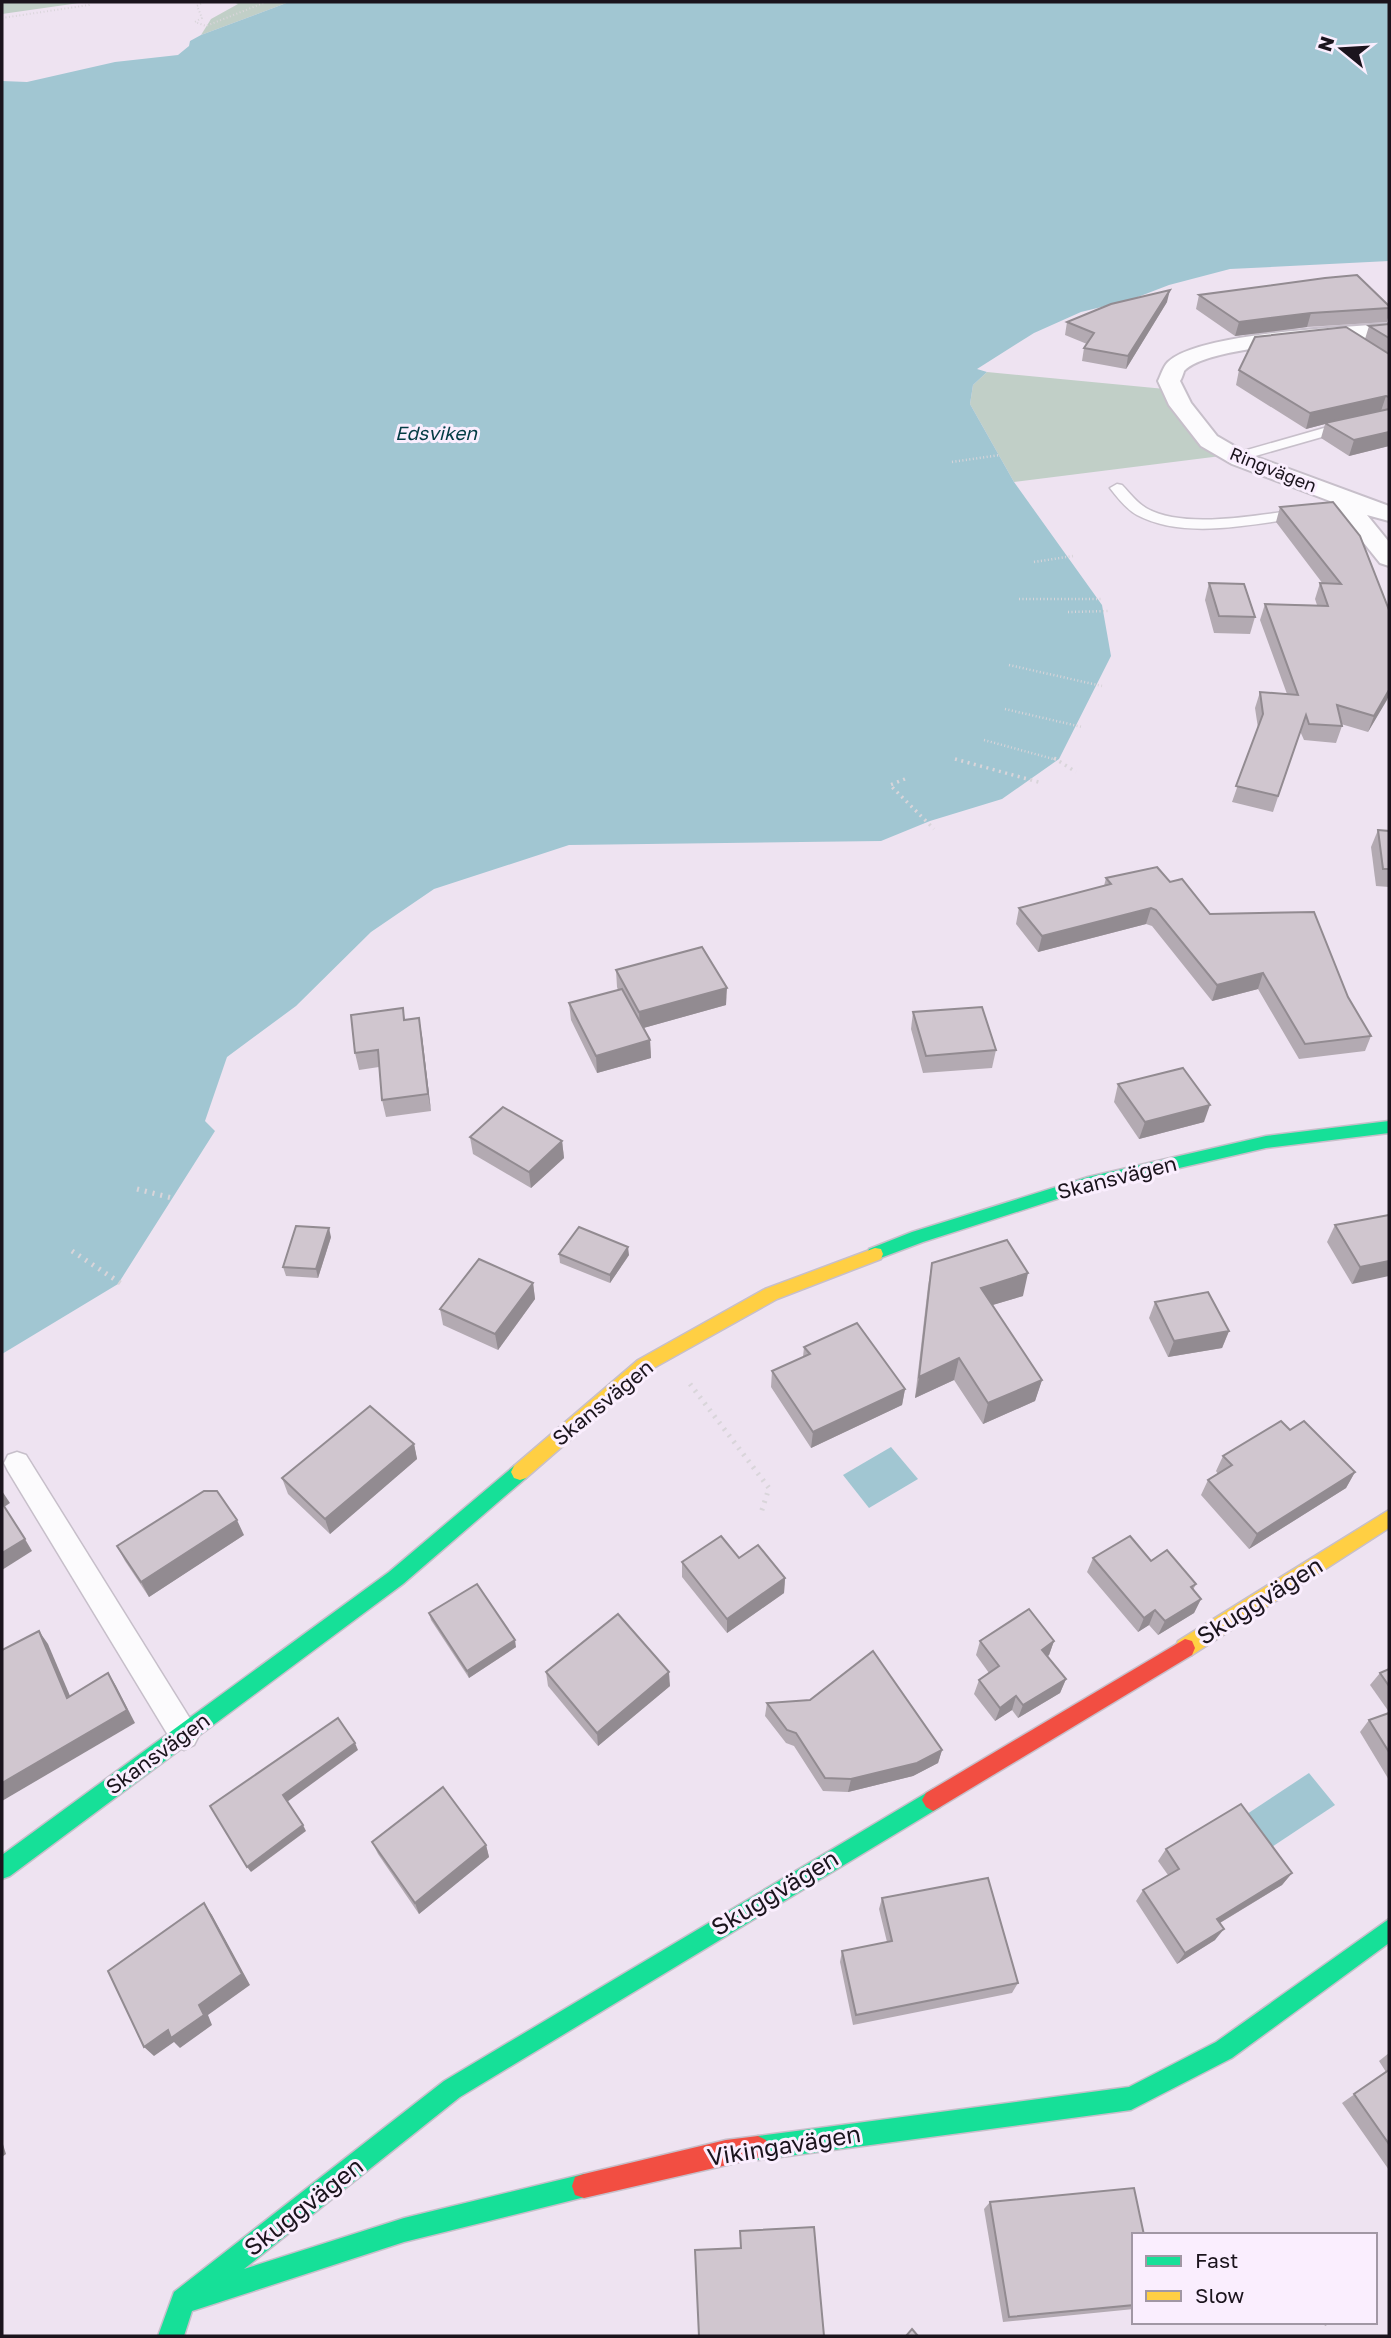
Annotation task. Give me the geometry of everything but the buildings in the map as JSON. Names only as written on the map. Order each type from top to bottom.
[{"type":"street","name":"Ringvägen","points":[[1389,330],[1268,341],[1205,353],[1177,366],[1169,381],[1180,405],[1209,441],[1337,507],[1389,514]]},
{"type":"street","points":[[1337,507],[1389,558]]},
{"type":"street","name":"Skansvägen","points":[[2,1868],[396,1578],[644,1366],[771,1294],[918,1237],[1075,1187],[1266,1142],[1389,1127]]},
{"type":"street","name":"Skuggvägen","points":[[183,2301],[452,2089],[1227,1623],[1389,1518]]},
{"type":"street","name":"Vikingavägen","points":[[183,2301],[404,2230],[726,2152],[1131,2098],[1224,2050],[1389,1930]]},
{"type":"street","points":[[171,2336],[183,2301]]},
{"type":"lane","points":[[1343,334],[1366,350]]},
{"type":"lane","points":[[1238,457],[1319,432],[1369,421]]},
{"type":"lane","points":[[1117,488],[1140,511],[1162,521],[1190,523],[1337,507]]},
{"type":"lane","points":[[17,1463],[184,1735]]},
{"type":"path","points":[[2,18],[67,10],[89,5],[91,2]]},
{"type":"path","points":[[204,2],[197,6],[202,18],[195,22],[206,26],[267,2]]},
{"type":"path","points":[[952,462],[1000,455]]},
{"type":"path","points":[[1034,562],[1073,556]]},
{"type":"path","points":[[1019,599],[1103,599]]},
{"type":"path","points":[[1068,611],[1110,611]]},
{"type":"path","points":[[1009,665],[1102,686]]},
{"type":"path","points":[[1005,709],[1082,727]]},
{"type":"path","points":[[984,740],[1053,757],[1076,772]]},
{"type":"path","points":[[956,759],[1042,783]]},
{"type":"path","points":[[905,779],[890,785],[934,829]]},
{"type":"path","points":[[137,1189],[172,1198]]},
{"type":"path","points":[[72,1251],[125,1286]]},
{"type":"path","points":[[667,1353],[769,1488],[761,1513]]},
{"type":"shaded area","points":[[2,2],[86,2],[2,14]]},
{"type":"shaded area","points":[[233,2],[289,2],[201,35],[211,19],[238,4]]},
{"type":"shaded area","points":[[987,372],[1165,389],[1221,456],[1014,482],[970,404],[973,385]]},
{"type":"water","name":"Edsviken","points":[[289,2],[1389,2],[1389,261],[1230,269],[1081,312],[1034,333],[977,369],[987,372],[973,385],[970,404],[1014,482],[1102,605],[1111,656],[1059,759],[1002,799],[930,821],[881,841],[569,845],[434,889],[371,932],[296,1006],[227,1057],[205,1121],[215,1131],[118,1284],[2,1354],[2,81],[27,82],[115,62],[178,55],[189,46],[190,41],[201,35]]},
{"type":"water","points":[[891,1447],[918,1479],[869,1508],[843,1475]]},
{"type":"water","points":[[1309,1773],[1335,1805],[1269,1849],[1244,1816]]},
{"type":"traffic: fast","points":[[875,1254],[918,1237],[1088,1183],[1266,1142],[1389,1127]]},
{"type":"traffic: fast","points":[[2,1868],[396,1578],[520,1472]]},
{"type":"traffic: fast","points":[[183,2301],[452,2089],[933,1800]]},
{"type":"traffic: fast","points":[[758,2148],[1131,2098],[1224,2050],[1389,1930]]},
{"type":"traffic: fast","points":[[171,2336],[183,2301],[404,2230],[584,2186]]},
{"type":"traffic: slow","points":[[520,1472],[644,1365],[771,1294],[875,1254]]},
{"type":"traffic: slow","points":[[1185,1648],[1389,1518]]},
{"type":"traffic: jam","points":[[933,1800],[1185,1648]]},
{"type":"traffic: jam","points":[[584,2186],[726,2152],[758,2148]]}]
